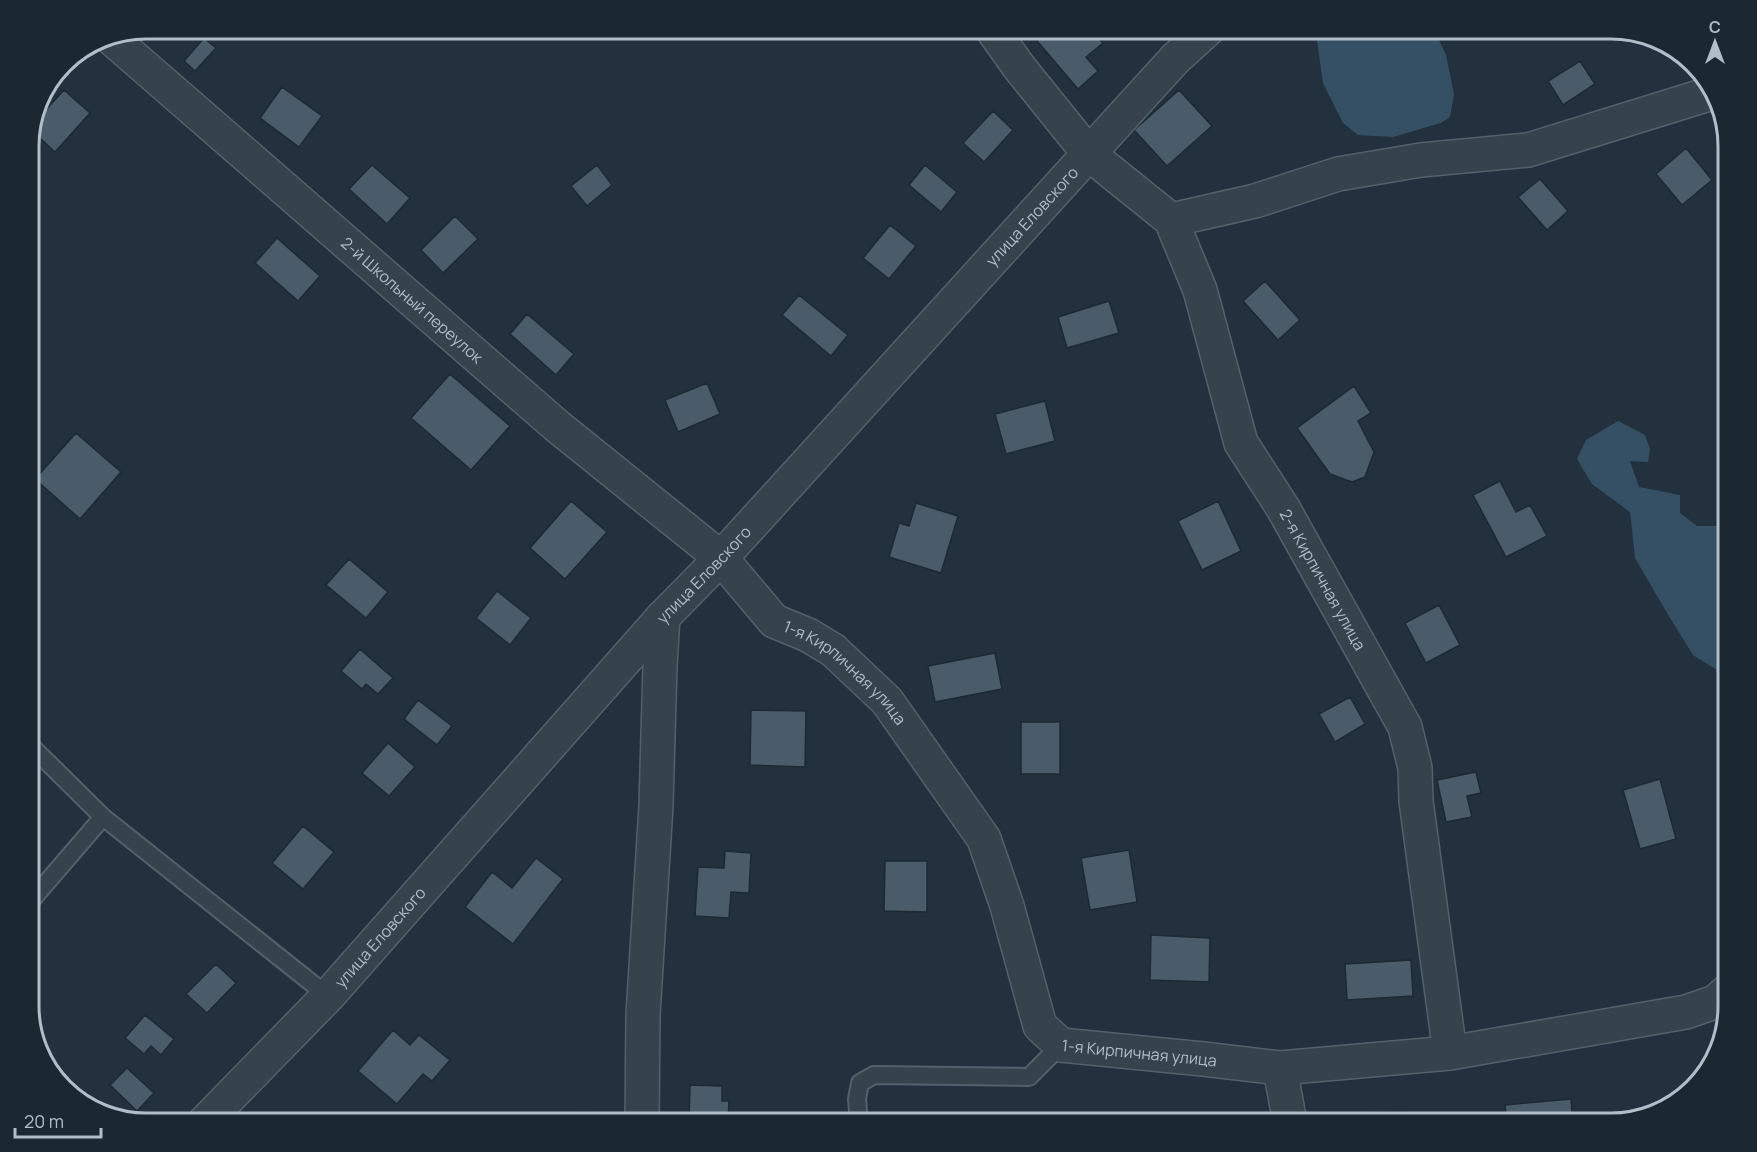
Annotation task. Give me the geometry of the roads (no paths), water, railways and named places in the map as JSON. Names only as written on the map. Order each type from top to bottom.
[{"type":"street","name":"2-я Кирпичная улица","points":[[1000,39],[1019,67],[1089,154],[1171,220],[1200,290],[1241,443],[1283,508],[1405,727],[1414,768],[1416,801],[1450,1053]]},
{"type":"street","name":"улица Еловского","points":[[215,1113],[328,996],[663,616],[722,558],[1175,58],[1196,39]]},
{"type":"street","name":"2-й Школьный переулок","points":[[117,43],[557,426],[722,558]]},
{"type":"street","points":[[1171,220],[1255,201],[1338,174],[1421,160],[1528,150],[1706,98]]},
{"type":"street","name":"1-я Кирпичная улица","points":[[722,558],[774,621],[808,635],[834,650],[887,701],[984,839],[1007,906],[1040,1026],[1061,1045],[1281,1068],[1450,1053],[1686,1012],[1718,999]]},
{"type":"street","points":[[642,1113],[643,1015],[656,807],[663,616]]},
{"type":"street","points":[[1281,1068],[1288,1113]]},
{"type":"lane","points":[[39,754],[103,816],[328,996]]},
{"type":"lane","points":[[39,891],[103,816]]},
{"type":"lane","points":[[858,1113],[857,1099],[860,1083],[874,1075],[1029,1077],[1061,1045]]},
{"type":"water","points":[[1317,39],[1439,39],[1446,55],[1454,94],[1450,117],[1441,123],[1393,137],[1358,135],[1343,123],[1323,83]]},
{"type":"water","points":[[1618,421],[1645,435],[1650,449],[1648,462],[1630,461],[1639,487],[1680,495],[1680,513],[1697,526],[1718,526],[1718,671],[1693,655],[1635,558],[1630,512],[1592,484],[1577,459],[1586,440]]}]
